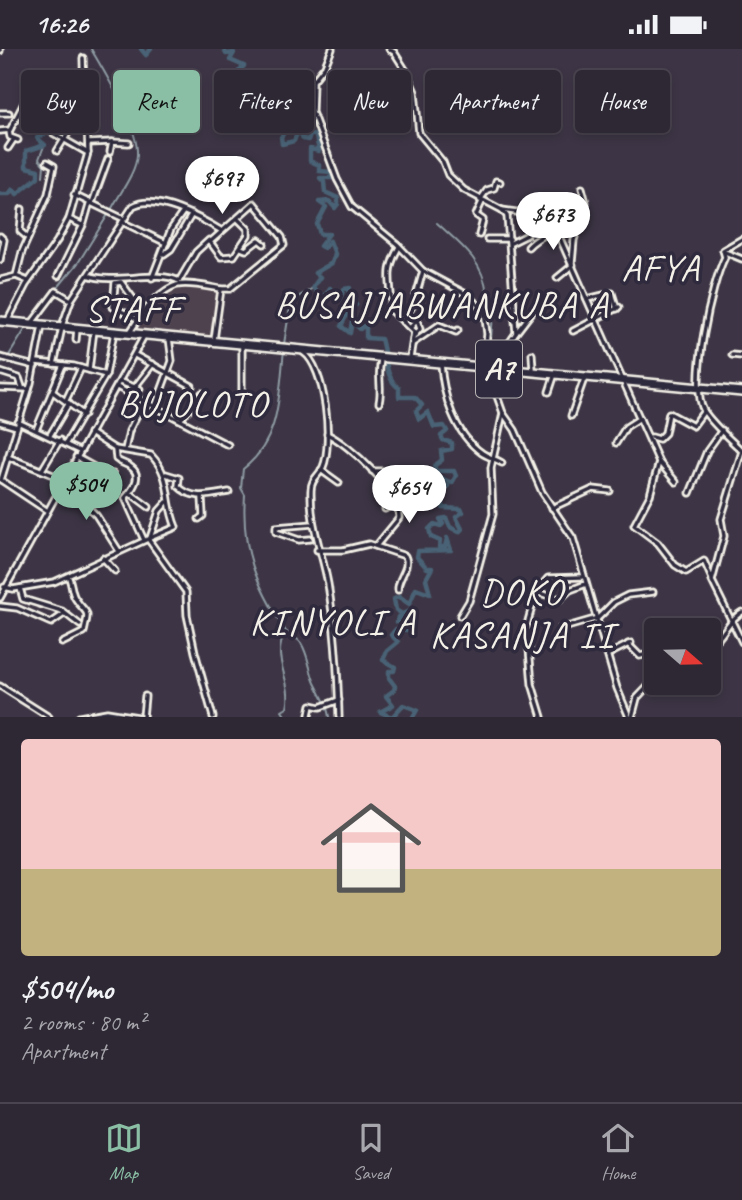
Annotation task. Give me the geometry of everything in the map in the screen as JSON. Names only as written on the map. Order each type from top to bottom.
[{"type":"main road","name":"A7","points":[[4,321],[742,393]]},
{"type":"street","points":[[332,49],[325,66],[313,82],[312,109],[316,130],[352,209],[424,271],[464,293],[484,310],[487,334],[485,367],[503,413],[515,430],[542,492],[573,538],[582,577],[598,618],[617,688],[630,717]]},
{"type":"street","points":[[389,49],[394,52],[406,71],[415,92],[417,130],[443,162],[448,175],[481,201],[502,210],[548,217],[556,228],[659,462],[676,482]]},
{"type":"street","points":[[4,321],[69,219],[89,143],[87,118],[91,107],[84,97],[83,58]]},
{"type":"street","points":[[9,130],[21,109]]},
{"type":"street","points":[[0,113],[9,113]]},
{"type":"street","points":[[0,131],[9,130]]},
{"type":"street","points":[[8,148],[16,140],[9,130]]},
{"type":"street","points":[[53,133],[88,153]]},
{"type":"street","points":[[57,151],[68,133]]},
{"type":"street","points":[[110,152],[112,142]]},
{"type":"street","points":[[89,143],[129,143]]},
{"type":"street","points":[[58,276],[82,225],[107,159]]},
{"type":"street","points":[[16,276],[28,238],[51,186],[54,166],[47,162]]},
{"type":"street","points":[[479,236],[483,220],[476,215],[481,201],[487,190],[494,188],[496,181],[500,182]]},
{"type":"street","points":[[557,278],[573,264],[574,240],[586,203],[582,188]]},
{"type":"street","points":[[74,195],[166,243]]},
{"type":"street","points":[[54,364],[71,300],[133,206],[142,202],[183,211],[221,230]]},
{"type":"street","points":[[88,275],[102,280],[168,276],[179,281],[197,251],[254,203],[282,237],[284,245],[230,289],[177,285],[143,312],[129,333]]},
{"type":"street","points":[[22,209],[20,231],[28,238]]},
{"type":"street","points":[[502,210],[507,217],[510,241],[510,277],[516,333]]},
{"type":"street","points":[[152,278],[183,211]]},
{"type":"street","points":[[164,254],[171,249],[191,214]]},
{"type":"street","points":[[69,219],[82,225]]},
{"type":"street","points":[[221,230],[209,242],[220,257],[231,258],[241,248],[248,231],[237,219]]},
{"type":"street","points":[[528,247],[536,239],[544,238],[556,228]]},
{"type":"street","points":[[487,239],[510,241],[527,235]]},
{"type":"street","points":[[0,236],[4,240],[0,260]]},
{"type":"street","points":[[712,581],[724,536],[721,519],[742,451],[704,411],[699,362],[708,306],[725,252],[723,250],[742,239]]},
{"type":"street","points":[[241,248],[246,250],[258,240],[264,244]]},
{"type":"street","points":[[399,247],[388,273],[393,293],[391,311],[411,328],[415,335]]},
{"type":"street","points":[[725,252],[741,258]]},
{"type":"street","points":[[403,322],[414,303],[424,271]]},
{"type":"street","points":[[0,280],[16,276],[28,281]]},
{"type":"street","points":[[138,320],[113,307],[115,283],[121,282],[143,312]]},
{"type":"street","points":[[214,342],[221,289]]},
{"type":"street","points":[[31,324],[56,291],[71,300]]},
{"type":"street","points":[[573,331],[618,308],[612,293],[587,299]]},
{"type":"street","points":[[502,369],[505,349],[540,303]]},
{"type":"street","points":[[409,360],[412,343],[420,330],[417,320],[411,328]]},
{"type":"street","points":[[42,325],[37,362],[1,480],[46,510]]},
{"type":"street","points":[[412,343],[439,325],[456,332],[458,330]]},
{"type":"street","points":[[76,340],[77,329]]},
{"type":"street","points":[[89,370],[94,331]]},
{"type":"street","points":[[66,443],[106,375],[114,333]]},
{"type":"street","points":[[0,598],[62,480],[144,336]]},
{"type":"street","points":[[155,407],[172,358],[169,338]]},
{"type":"street","points":[[242,345],[242,394]]},
{"type":"street","points":[[299,349],[313,362],[324,388],[326,433],[321,470],[311,485],[317,550],[329,590],[339,717]]},
{"type":"street","points":[[532,354],[532,372]]},
{"type":"street","points":[[135,355],[192,386]]},
{"type":"street","points":[[732,355],[742,356]]},
{"type":"street","points":[[0,357],[63,365],[106,375]]},
{"type":"street","points":[[379,403],[382,386],[378,369],[385,357]]},
{"type":"street","points":[[441,363],[442,387],[456,423],[481,452],[502,463]]},
{"type":"street","points":[[118,385],[137,388],[153,364]]},
{"type":"street","points":[[36,430],[63,365]]},
{"type":"street","points":[[50,435],[80,368]]},
{"type":"street","points":[[0,372],[19,379],[22,387]]},
{"type":"street","points":[[549,392],[555,374]]},
{"type":"street","points":[[571,416],[583,387],[584,377]]},
{"type":"street","points":[[118,385],[228,445]]},
{"type":"street","points":[[0,388],[29,389]]},
{"type":"street","points":[[53,392],[84,415]]},
{"type":"street","points":[[181,419],[202,393]]},
{"type":"street","points":[[125,450],[130,431],[144,401]]},
{"type":"street","points":[[652,437],[659,439],[666,433],[669,413],[693,426],[704,411]]},
{"type":"street","points":[[460,616],[469,601],[493,515],[490,484],[503,413]]},
{"type":"street","points":[[617,443],[626,427],[640,418]]},
{"type":"street","points":[[0,422],[18,424],[50,435],[79,451]]},
{"type":"street","points":[[690,493],[707,451],[722,430]]},
{"type":"street","points":[[90,433],[115,449],[151,455],[166,474],[179,478],[177,485],[184,493],[202,497],[229,492]]},
{"type":"street","points":[[326,433],[386,486],[400,516],[376,546]]},
{"type":"street","points":[[42,470],[60,440]]},
{"type":"street","points":[[115,449],[117,459],[132,468],[135,474],[135,484],[125,500],[147,539],[186,592],[187,615],[213,717]]},
{"type":"street","points":[[8,457],[62,480],[105,527],[105,533],[119,552]]},
{"type":"street","points":[[76,457],[107,474],[113,474]]},
{"type":"street","points":[[659,462],[650,495],[634,525],[658,543],[675,565],[686,572],[704,561],[742,642]]},
{"type":"street","points":[[321,470],[339,483]]},
{"type":"street","points":[[372,471],[392,471],[399,482]]},
{"type":"street","points":[[4,587],[20,588],[68,576],[176,527],[167,502],[166,474]]},
{"type":"street","points":[[552,508],[593,489],[610,491]]},
{"type":"street","points":[[130,493],[149,507]]},
{"type":"street","points":[[87,505],[112,497]]},
{"type":"street","points":[[199,519],[203,516],[202,497]]},
{"type":"street","points":[[147,539],[159,511],[167,502]]},
{"type":"street","points":[[385,509],[394,503]]},
{"type":"street","points":[[310,539],[288,537],[276,532],[276,527],[313,524]]},
{"type":"street","points":[[317,550],[376,546],[407,557],[398,590]]},
{"type":"street","points":[[103,558],[115,571]]},
{"type":"street","points":[[62,643],[84,632],[89,614],[86,607],[73,596],[68,576]]},
{"type":"street","points":[[542,717],[532,684],[527,625],[536,592],[548,578],[582,577]]},
{"type":"street","points":[[536,592],[562,599],[572,589],[586,584]]},
{"type":"street","points":[[20,588],[24,600],[65,613],[80,625]]},
{"type":"street","points":[[560,629],[598,618],[620,599],[653,592]]},
{"type":"street","points":[[0,605],[17,608],[51,623],[65,613]]},
{"type":"street","points":[[721,638],[730,619],[742,612]]},
{"type":"street","points":[[609,654],[629,644],[640,656],[644,654]]},
{"type":"street","points":[[0,686],[49,717]]},
{"type":"street","points":[[630,717],[637,698],[644,691]]},
{"type":"street","points":[[79,717],[107,712],[141,717],[145,696]]},
{"type":"street","points":[[309,715],[311,705],[327,705],[339,700]]},
{"type":"shaded area","points":[[177,286],[221,289],[211,341],[132,331],[158,298]]},
{"type":"waterway","points":[[91,49],[120,101],[136,144],[134,169],[111,210]]},
{"type":"waterway","points":[[141,49],[146,55],[151,49]]},
{"type":"waterway","points":[[224,49],[226,54],[234,53],[230,60],[244,66],[237,73],[242,76],[248,73],[261,77],[263,81],[256,82],[256,86],[269,87],[266,96],[272,108],[282,107],[284,117],[272,115],[270,120],[287,129],[281,137],[282,144],[294,141],[299,129],[303,139],[308,140],[311,134],[316,136],[319,151],[310,149],[310,161],[319,165],[319,171],[331,172],[332,178],[320,178],[324,182],[325,192],[338,198],[338,204],[335,208],[329,201],[319,202],[326,207],[317,224],[320,234],[329,234],[320,246],[324,248],[330,241],[335,254],[332,263],[315,273],[320,277],[313,287],[317,293],[325,296],[330,288],[339,300],[344,289],[350,288],[348,299],[356,305],[351,307],[341,326],[350,333],[352,321],[360,329],[366,324],[366,338],[381,339],[388,372],[399,388],[399,397],[415,397],[422,405],[416,411],[419,419],[428,412],[434,427],[444,426],[447,431],[441,436],[443,440],[452,443],[452,449],[441,451],[442,460],[434,466],[436,471],[454,471],[456,476],[452,483],[443,479],[427,482],[427,487],[434,490],[440,486],[448,486],[443,491],[443,508],[461,509],[463,512],[456,517],[462,529],[459,532],[450,527],[446,518],[440,519],[443,524],[441,526],[434,524],[429,529],[431,537],[440,541],[439,547],[445,547],[447,538],[451,550],[418,551],[417,557],[427,568],[432,568],[426,579],[430,594],[416,589],[409,604],[399,597],[394,599],[396,610],[402,614],[409,611],[411,616],[407,619],[398,617],[397,622],[410,627],[407,630],[396,629],[391,635],[398,642],[387,651],[383,660],[395,667],[394,671],[389,671],[389,678],[395,686],[386,696],[393,705],[380,712],[392,717],[403,705],[417,710],[413,717]]},
{"type":"waterway","points":[[0,194],[9,194],[13,189],[17,194],[38,177],[38,170],[26,167],[26,151],[45,145],[37,138],[48,133]]},
{"type":"waterway","points":[[43,176],[44,165],[39,159],[44,146]]},
{"type":"waterway","points":[[55,291],[78,263],[109,213]]},
{"type":"waterway","points":[[437,223],[469,253],[481,271],[487,293],[492,294],[491,348],[495,366]]},
{"type":"waterway","points":[[284,344],[291,301],[313,288]]},
{"type":"waterway","points":[[31,321],[45,303]]},
{"type":"waterway","points":[[8,357],[26,328]]},
{"type":"waterway","points":[[284,350],[279,399],[271,430],[265,444],[243,469],[241,488],[245,495],[245,533],[259,582],[285,630],[304,648],[329,717]]},
{"type":"waterway","points":[[0,365],[3,360]]},
{"type":"waterway","points":[[495,373],[505,390]]},
{"type":"waterway","points":[[286,632],[280,651],[288,698],[287,708],[282,711],[286,717]]},
{"type":"district","name":"AFYA","points":[[661,267]]},
{"type":"district","name":"BUSAJJABWANKUBA A","points":[[442,304]]},
{"type":"district","name":"STAFF","points":[[133,308]]},
{"type":"district","name":"BUJOLOTO","points":[[193,403]]},
{"type":"district","name":"DOKO KASANJA II","points":[[522,612]]},
{"type":"district","name":"KINYOLI A","points":[[333,621]]}]
